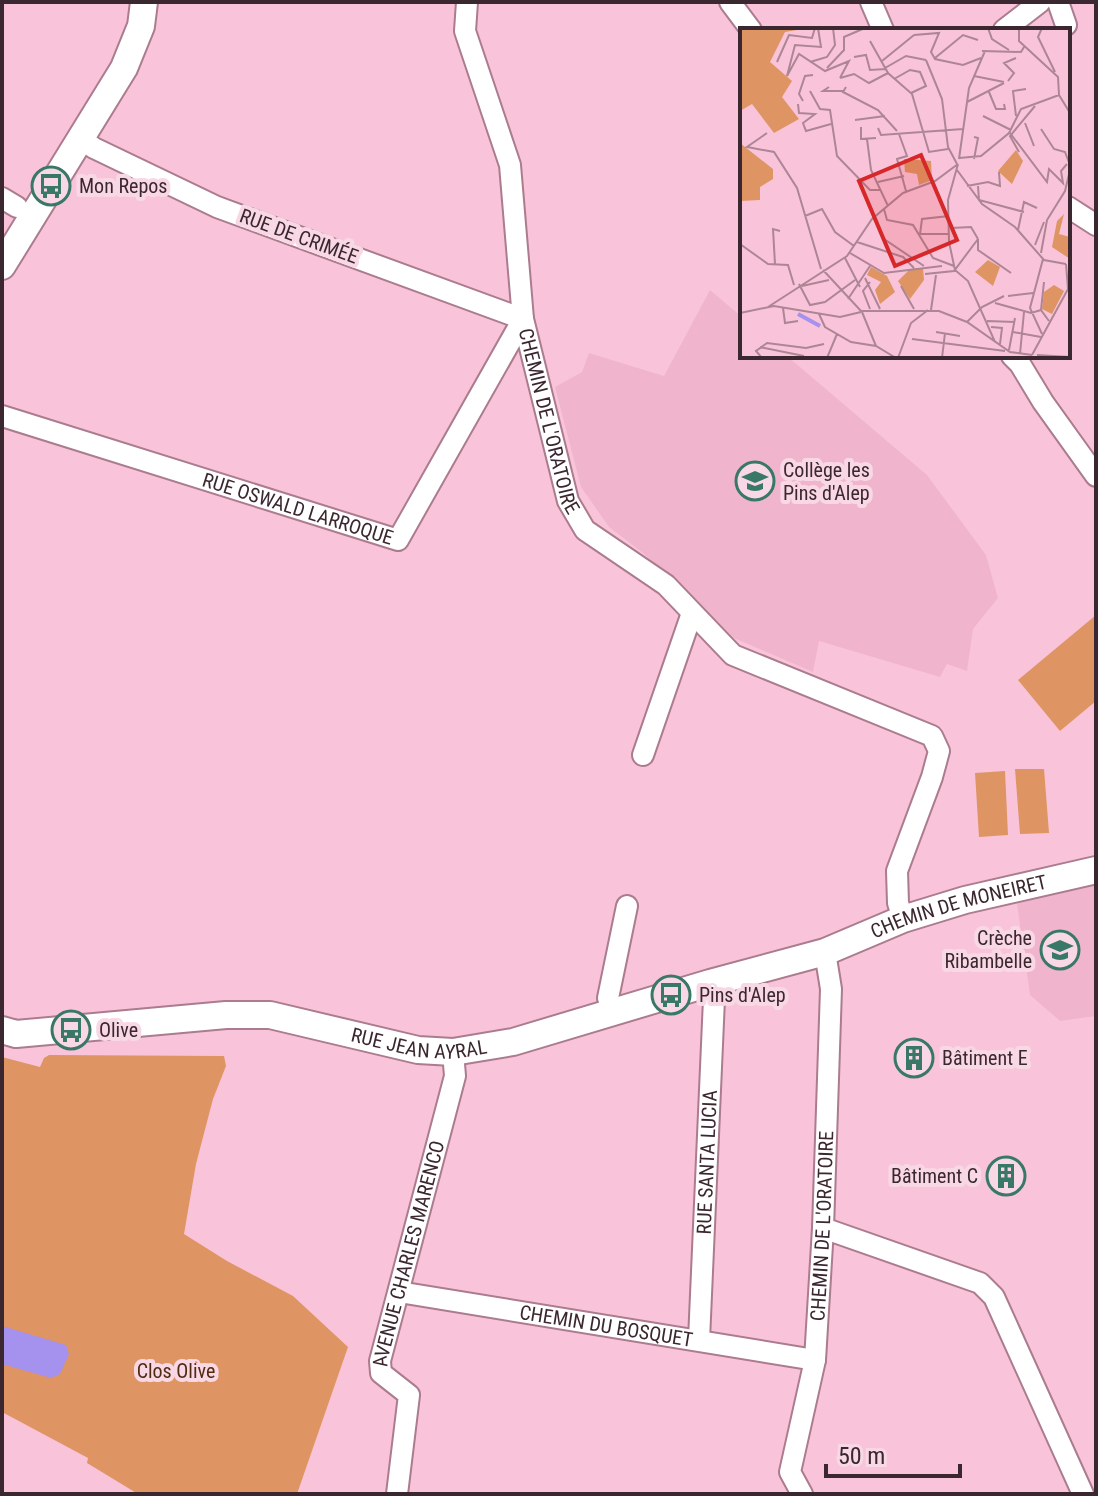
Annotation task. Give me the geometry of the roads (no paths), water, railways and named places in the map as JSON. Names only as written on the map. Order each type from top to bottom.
[{"type":"main road","points":[[2,266],[134,47],[144,2]]},
{"type":"main road","name":"CHEMIN DE MONEIRET","points":[[825,952],[903,919],[965,900],[1096,870]]},
{"type":"main road","name":"RUE JEAN AYRAL","points":[[2,1030],[16,1034],[226,1015],[270,1015],[418,1050],[453,1052],[513,1042],[825,952]]},
{"type":"street","name":"CHEMIN DE L'ORATOIRE","points":[[467,2],[465,31],[510,165],[523,319],[568,501],[585,530],[666,585],[733,655],[932,736],[939,751],[897,871],[898,903],[903,919]]},
{"type":"street","points":[[730,2],[750,28]]},
{"type":"street","points":[[871,2],[882,28]]},
{"type":"street","points":[[1007,28],[1040,2]]},
{"type":"street","points":[[1058,2],[1066,25]]},
{"type":"street","name":"RUE DE CRIMÉE","points":[[81,139],[217,207],[523,319]]},
{"type":"street","points":[[1070,208],[1096,225]]},
{"type":"street","name":"RUE OSWALD LARROQUE","points":[[2,416],[398,540],[523,319]]},
{"type":"street","points":[[1014,358],[1096,476]]},
{"type":"street","points":[[643,755],[692,613]]},
{"type":"street","points":[[614,1011],[608,998],[627,906]]},
{"type":"street","name":"CHEMIN DE L'ORATOIRE","points":[[802,1494],[790,1472],[815,1360],[831,989],[825,952]]},
{"type":"street","name":"RUE SANTA LUCIA","points":[[699,1340],[714,999],[710,983]]},
{"type":"street","name":"AVENUE CHARLES MARENCO","points":[[397,1494],[409,1395],[381,1373],[380,1361],[455,1076],[453,1052]]},
{"type":"street","points":[[823,1228],[980,1283],[994,1297],[1083,1494]]},
{"type":"street","name":"CHEMIN DU BOSQUET","points":[[399,1292],[815,1360]]},
{"type":"place","name":"Mon Repos","points":[[51,186]]},
{"type":"place","name":"Collège les Pins d'Alep","points":[[755,481]]},
{"type":"place","name":"Crèche Ribambelle","points":[[1060,950]]},
{"type":"place","name":"Pins d'Alep","points":[[671,995]]},
{"type":"place","name":"Olive","points":[[71,1030]]},
{"type":"place","name":"Bâtiment E","points":[[914,1058]]},
{"type":"place","name":"Bâtiment C","points":[[1006,1176]]},
{"type":"park label","name":"Clos Olive","points":[[176,1371]]}]
